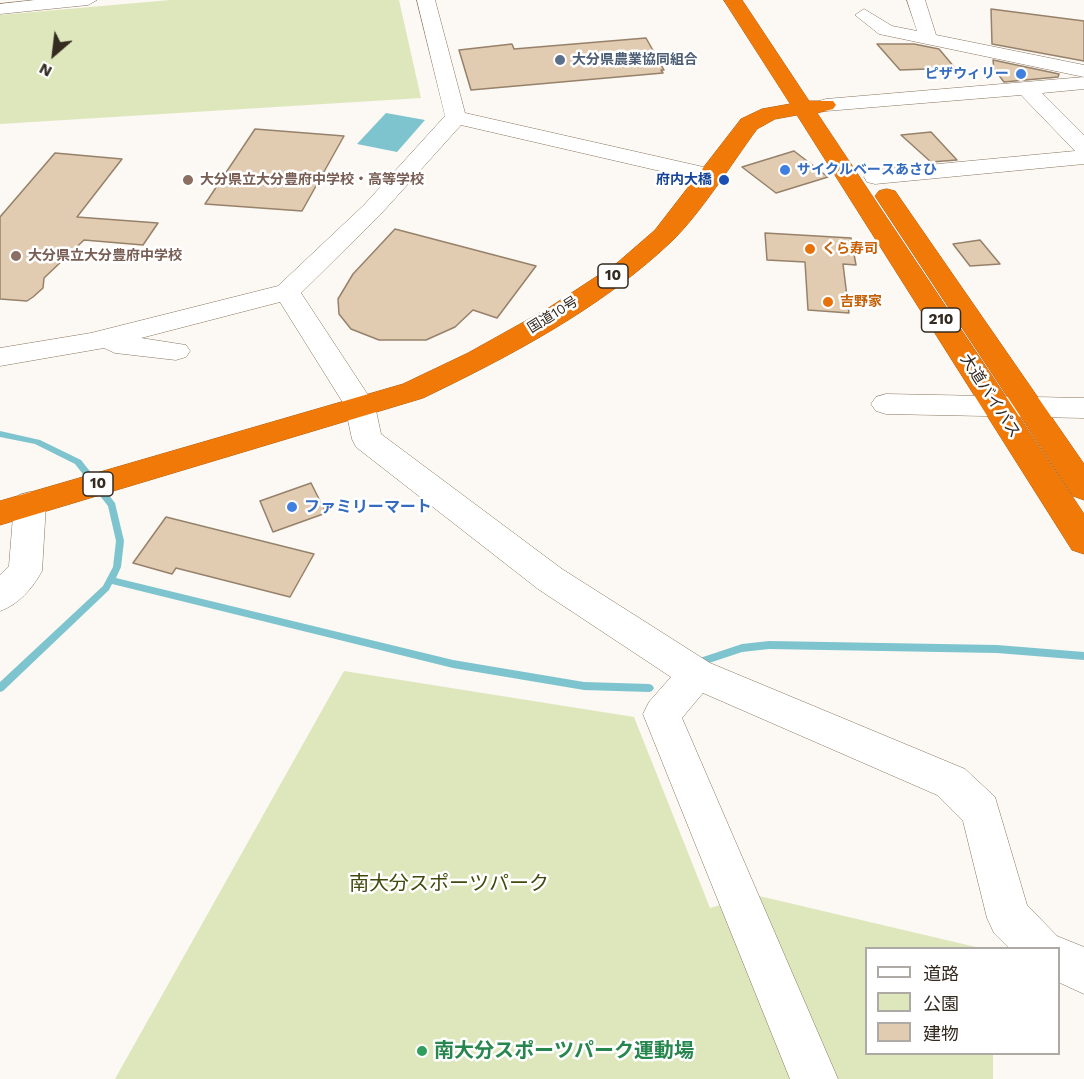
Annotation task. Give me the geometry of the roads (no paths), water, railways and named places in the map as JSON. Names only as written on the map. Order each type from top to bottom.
[{"type":"highway","points":[[733,0],[810,99]]},
{"type":"highway","points":[[755,0],[781,38]]},
{"type":"highway","name":"国道10号","points":[[360,406],[476,346],[608,260],[647,229],[699,173],[731,129],[743,117],[758,108],[810,99]]},
{"type":"highway","name":"国道10号","points":[[26,505],[413,391],[478,360],[556,315],[609,279],[664,235],[717,169],[749,123],[769,113],[810,99]]},
{"type":"highway","name":"大道バイパス","points":[[810,99],[875,177],[1084,488]]},
{"type":"highway","name":"大道バイパス","points":[[810,99],[998,408],[1084,541]]},
{"type":"street","points":[[0,9],[88,0]]},
{"type":"street","points":[[426,0],[456,117]]},
{"type":"street","points":[[916,0],[925,23],[927,39]]},
{"type":"street","points":[[864,15],[886,30],[1084,71]]},
{"type":"street","points":[[810,99],[1084,83]]},
{"type":"street","points":[[1024,87],[1084,148]]},
{"type":"street","points":[[456,117],[699,173]]},
{"type":"street","points":[[0,357],[91,342],[287,292],[372,210],[456,117]]},
{"type":"street","points":[[875,177],[1084,157]]},
{"type":"street","points":[[287,292],[360,406],[367,439],[550,579],[698,674],[951,782],[981,812],[1010,918],[1039,947]]},
{"type":"street","points":[[91,342],[176,351]]},
{"type":"street","points":[[886,404],[1030,409],[1084,408]]},
{"type":"street","points":[[0,597],[25,570],[26,505]]},
{"type":"street","points":[[698,674],[662,714],[814,1079]]},
{"type":"street","points":[[1060,959],[1084,971]]},
{"type":"water","points":[[386,113],[425,120],[397,152],[357,144]]},
{"type":"waterway","points":[[0,434],[37,442],[78,462],[112,505],[120,541],[117,567],[110,580]]},
{"type":"waterway","points":[[0,688],[106,588],[110,580]]},
{"type":"waterway","points":[[110,580],[453,664],[584,686],[649,688]]},
{"type":"waterway","points":[[700,662],[742,648],[769,645],[997,649],[1084,656]]},
{"type":"place","name":"大分県農業協同組合","points":[[560,60]]},
{"type":"place","name":"ピザウィリー","points":[[1021,74]]},
{"type":"place","name":"サイクルベースあさひ","points":[[785,170]]},
{"type":"place","name":"大分県立大分豊府中学校・高等学校","points":[[188,180]]},
{"type":"place","name":"府内大橋","points":[[724,180]]},
{"type":"place","name":"くら寿司","points":[[810,249]]},
{"type":"place","name":"大分県立大分豊府中学校","points":[[16,256]]},
{"type":"place","name":"吉野家","points":[[828,302]]},
{"type":"place","name":"ファミリーマート","points":[[292,507]]},
{"type":"place","name":"南大分スポーツパーク運動場","points":[[422,1051]]},
{"type":"park label","name":"南大分スポーツパーク","points":[[449,884]]}]
